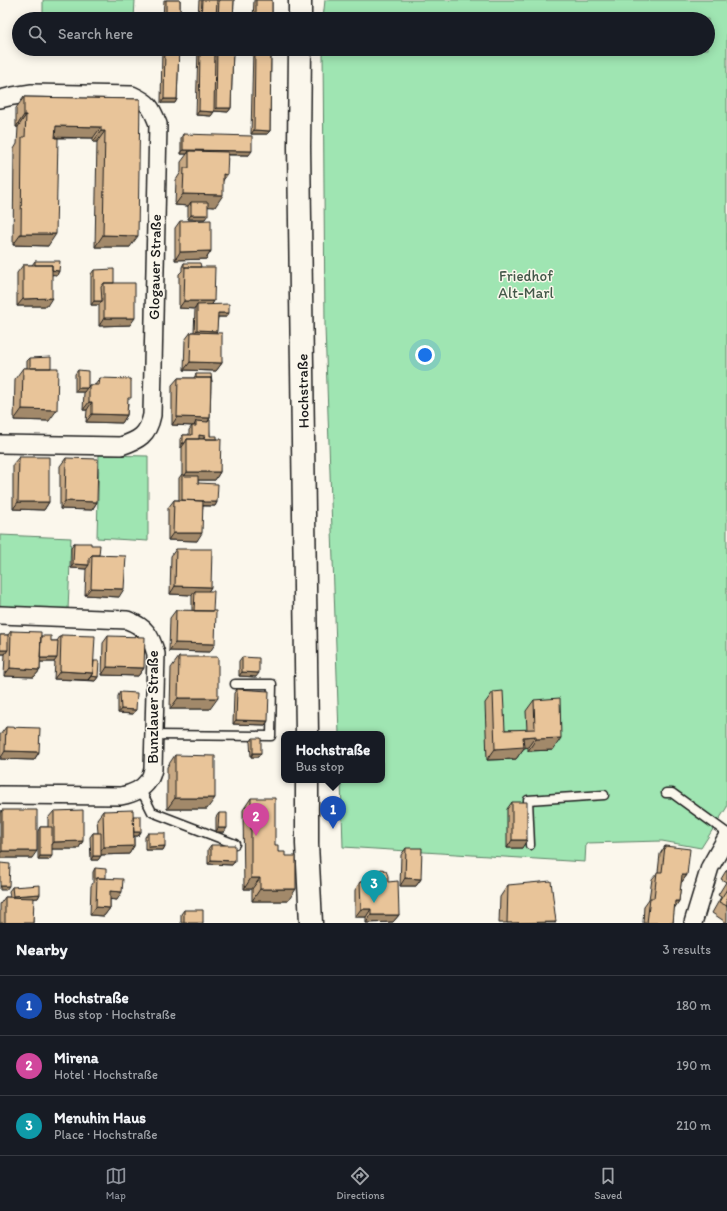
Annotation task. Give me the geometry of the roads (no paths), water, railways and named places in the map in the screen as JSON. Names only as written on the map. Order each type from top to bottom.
[{"type":"main road","points":[[300,0],[300,12]]},
{"type":"main road","name":"Hochstraße","points":[[300,56],[299,147],[307,731]]},
{"type":"main road","points":[[307,783],[307,844],[311,923]]},
{"type":"street","name":"Glogauer Straße","points":[[0,99],[32,93],[132,95],[141,99],[150,106],[158,124],[152,415],[150,426],[144,434],[135,441],[120,446],[0,444]]},
{"type":"street","name":"Bunzlauer Straße","points":[[0,615],[127,620],[138,624],[145,630],[152,640],[156,654],[153,769],[149,781],[131,794],[120,796],[0,795]]},
{"type":"street","points":[[693,923],[710,867],[727,836]]},
{"type":"lane","points":[[154,735],[271,736],[272,684],[235,684]]},
{"type":"lane","points":[[140,788],[152,812],[235,844]]},
{"type":"lane","points":[[666,793],[672,793],[727,833]]},
{"type":"lane","points":[[530,845],[528,800],[604,795]]},
{"type":"place","name":"Hochstraße","points":[[333,829]]},
{"type":"place","name":"Mirena","points":[[256,836]]},
{"type":"place","name":"Menuhin Haus","points":[[374,903]]},
{"type":"park label","name":"Friedhof Alt-Marl","points":[[526,284]]}]
